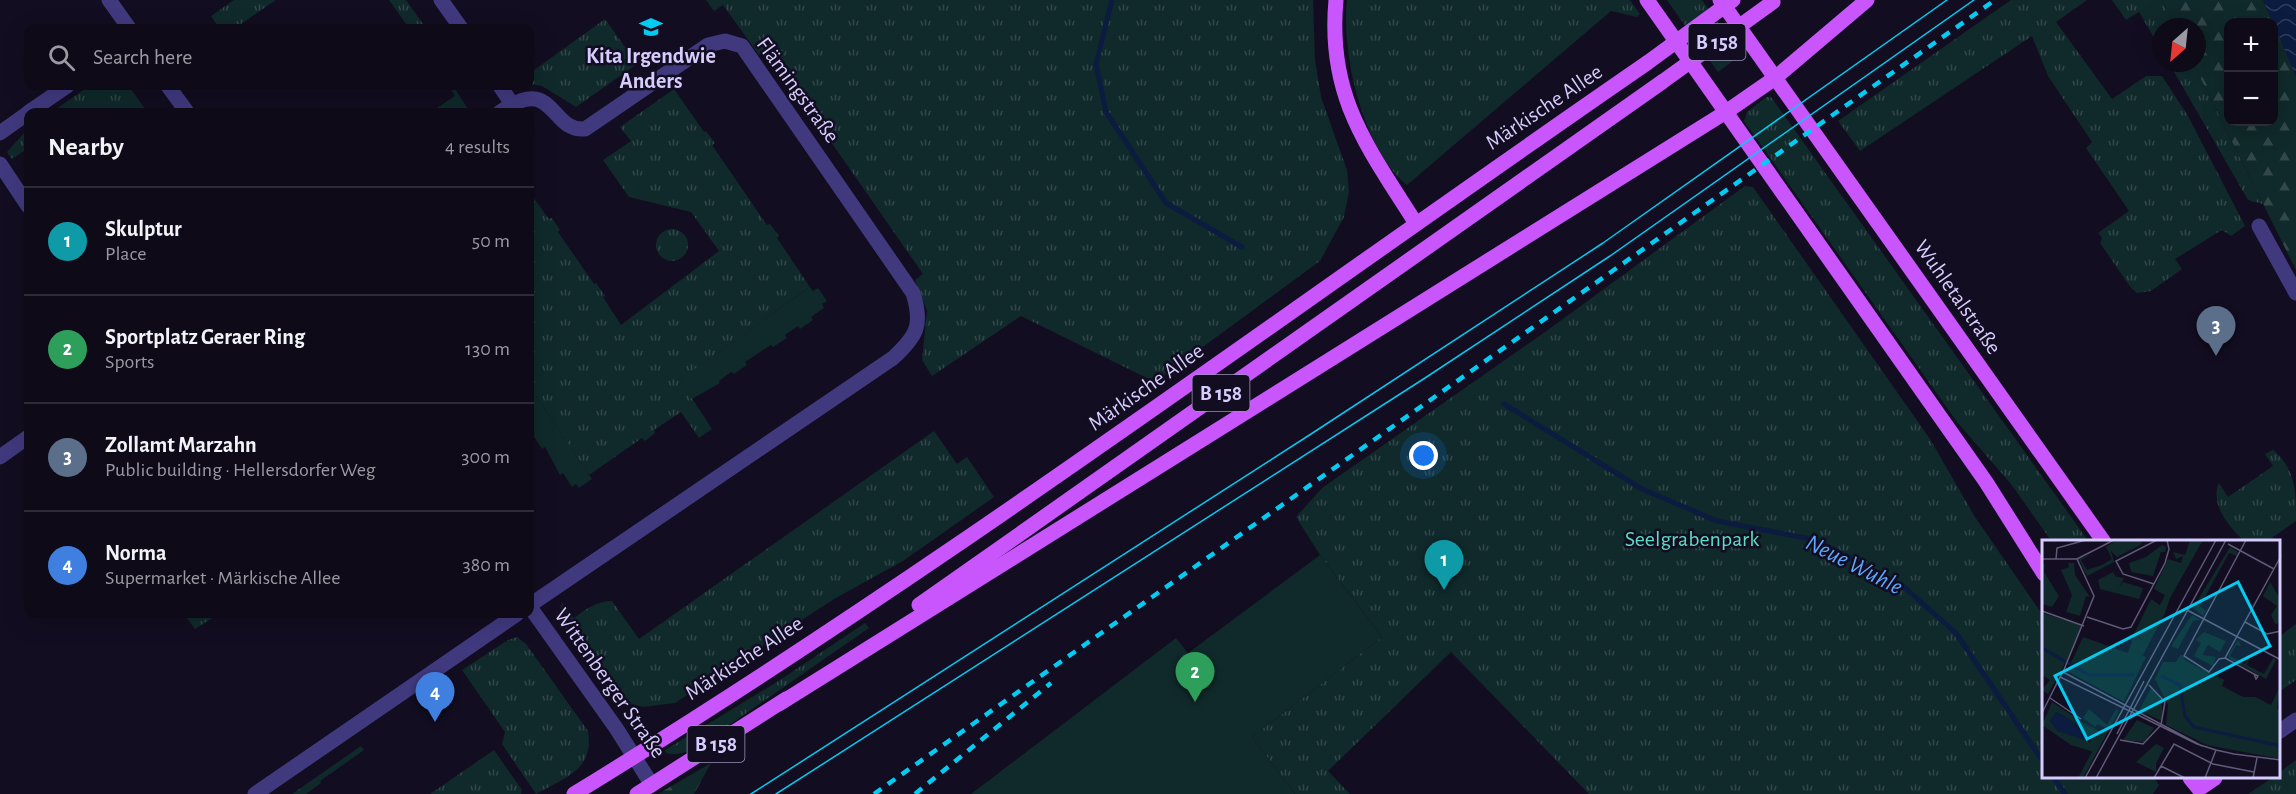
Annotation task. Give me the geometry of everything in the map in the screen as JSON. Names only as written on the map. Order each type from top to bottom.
[{"type":"main road","points":[[1336,0],[1337,60],[1346,102],[1366,145],[1415,222]]},
{"type":"main road","points":[[1647,0],[1986,482],[2042,571]]},
{"type":"main road","name":"Wuhletalstraße","points":[[1720,0],[2103,540]]},
{"type":"main road","name":"Märkische Allee","points":[[574,794],[1008,512],[1415,222],[1647,63],[1732,0]]},
{"type":"main road","points":[[779,704],[1726,112],[1775,78],[1867,0]]},
{"type":"main road","name":"Märkische Allee","points":[[637,794],[779,704],[1774,1]]},
{"type":"main road","points":[[2194,787],[2211,779]]},
{"type":"street","points":[[109,0],[126,24]]},
{"type":"street","points":[[441,0],[458,24]]},
{"type":"street","name":"Flämingstraße","points":[[501,90],[506,108],[523,99],[539,100],[550,106],[569,127],[585,129],[708,45],[726,41],[742,46],[913,293],[918,310],[918,325],[912,341],[893,357],[534,603]]},
{"type":"street","points":[[36,108],[61,90]]},
{"type":"street","points":[[171,90],[184,108]]},
{"type":"street","points":[[0,133],[24,116]]},
{"type":"street","points":[[0,164],[24,200]]},
{"type":"street","points":[[2259,226],[2296,292]]},
{"type":"street","points":[[0,457],[24,440]]},
{"type":"street","name":"Wittenberger Straße","points":[[534,612],[652,785]]},
{"type":"street","points":[[255,794],[511,618]]},
{"type":"street","points":[[2281,730],[2296,720]]},
{"type":"green space","points":[[234,0],[276,0],[241,24],[216,24],[211,16]]},
{"type":"green space","points":[[389,0],[406,0],[423,24],[406,24]]},
{"type":"green space","points":[[706,0],[1313,0],[1315,60],[1321,97],[1347,170],[1349,192],[1344,217],[1320,261],[1155,382],[1021,316],[932,376],[922,360],[927,311],[915,280],[923,274],[767,50],[759,55],[723,5],[714,11]]},
{"type":"green space","points":[[1347,0],[1630,0],[1640,14],[1637,17],[1611,11],[1407,185],[1392,169],[1378,148],[1358,99],[1348,47]]},
{"type":"green space","points":[[1667,0],[1702,0],[1741,55],[1718,72]]},
{"type":"green space","points":[[2011,0],[2087,0],[2056,22],[2112,99],[2146,76],[2162,76],[2188,116],[2245,226],[2231,236],[2222,230],[2175,259],[2182,269],[2151,291],[2137,293],[2131,288],[2100,243],[2102,238],[2098,233],[2129,211],[2086,148],[2092,142],[2048,76],[2032,36],[1860,151],[1838,121]]},
{"type":"green space","points":[[2112,0],[2162,0],[2171,18],[2152,18],[2152,34],[2139,12],[2126,20]]},
{"type":"green space","points":[[2162,0],[2263,0],[2271,18],[2224,18],[2224,125],[2197,72],[2206,72],[2206,18],[2171,18]]},
{"type":"green space","points":[[605,19],[637,64],[576,107],[542,86],[534,85],[534,70]]},
{"type":"green space","points":[[2278,33],[2296,76],[2296,270],[2224,126],[2278,126]]},
{"type":"green space","points":[[2174,72],[2197,72],[2263,204],[2248,200]]},
{"type":"green space","points":[[674,89],[704,132],[706,131],[715,143],[712,145],[767,225],[770,224],[779,236],[777,238],[810,287],[680,380],[712,429],[699,438],[681,412],[654,430],[655,433],[645,441],[642,438],[589,475],[534,393],[534,198],[549,219],[552,218],[560,230],[558,232],[605,296],[603,297],[621,325],[719,251],[691,212],[629,197],[603,160],[631,141],[620,127]]},
{"type":"green space","points":[[83,90],[132,90],[144,108],[58,108]]},
{"type":"green space","points":[[451,90],[456,90],[467,108],[437,108],[455,96]]},
{"type":"green space","points":[[1766,97],[1771,97],[2088,540],[2051,540],[2011,484],[1957,422],[1744,121],[1747,112]]},
{"type":"green space","points":[[24,133],[24,151],[12,159],[7,152]]},
{"type":"green space","name":"Seelgrabenpark","points":[[1745,186],[1753,187],[1930,439],[1975,517],[2042,614],[2042,779],[2155,779],[2159,785],[2153,794],[1589,794],[1451,652],[1328,771],[1350,794],[1295,794],[1252,737],[1382,637],[1320,555],[1296,517],[1322,488],[1545,332]]},
{"type":"green space","points":[[672,229],[683,234],[688,245],[683,256],[672,261],[661,256],[656,245],[661,234]]},
{"type":"green space","points":[[810,287],[813,291],[818,288],[827,301],[822,304],[824,308],[811,317],[813,320],[800,329],[798,326],[785,335],[787,338],[773,347],[771,345],[745,362],[747,365],[734,374],[731,372],[719,381],[720,383],[692,399],[679,380]]},
{"type":"green space","points":[[534,393],[592,479],[579,488],[576,484],[572,487],[563,473],[560,475],[545,447],[542,449],[534,437]]},
{"type":"green space","points":[[934,431],[957,464],[967,457],[994,497],[903,561],[834,599],[675,703],[643,707],[628,703],[557,619],[562,603],[574,618],[596,604],[612,601],[639,639]]},
{"type":"green space","points":[[2273,450],[2281,457],[2290,473],[2295,491],[2296,521],[2269,540],[2243,540],[2233,530],[2219,507],[2217,491],[2219,483],[2228,497],[2273,466],[2265,454]]},
{"type":"green space","points":[[1320,555],[1382,637],[1252,737],[1295,794],[971,794],[1176,638],[1188,653]]},
{"type":"green space","points":[[187,618],[213,618],[195,629]]},
{"type":"green space","points":[[865,623],[869,628],[709,739],[683,753],[666,753],[665,750],[780,680]]},
{"type":"green space","points":[[2296,624],[2296,680],[2281,690],[2281,635]]},
{"type":"green space","points":[[517,637],[526,644],[588,731],[587,755],[582,764],[567,777],[536,794],[502,744],[505,732],[462,670],[508,640]]},
{"type":"green space","points":[[361,746],[364,750],[320,781],[321,783],[306,794],[292,794]]},
{"type":"green space","points":[[494,750],[522,790],[521,794],[430,794]]},
{"type":"green space","points":[[2296,760],[2296,794],[2248,794],[2270,779],[2281,779],[2281,771]]},
{"type":"green space","points":[[711,763],[694,794],[658,794]]},
{"type":"water","points":[[2263,0],[2296,0],[2296,76],[2278,35],[2278,18],[2271,18]]},
{"type":"waterway","name":"Neue Wuhle","points":[[1112,0],[1096,64],[1106,112],[1166,203],[1242,247]]},
{"type":"waterway","name":"Neue Wuhle","points":[[1504,404],[1642,489],[1717,521],[1816,540],[1904,587],[1956,633],[2042,760]]},
{"type":"waterway","name":"Neue Wuhle","points":[[2055,779],[2065,794]]},
{"type":"tram line","points":[[751,794],[1311,434],[1603,243],[1947,0]]},
{"type":"tram line","points":[[776,794],[1425,378],[1610,256],[1974,0]]},
{"type":"railway","points":[[874,794],[1995,0]]},
{"type":"railway","points":[[915,794],[1051,683]]},
{"type":"place","name":"Kita Irgendwie Anders","points":[[651,27]]},
{"type":"place","name":"Zollamt Marzahn","points":[[2216,356]]},
{"type":"place","name":"Skulptur","points":[[1444,590]]},
{"type":"place","name":"Sportplatz Geraer Ring","points":[[1195,702]]},
{"type":"place","name":"Norma","points":[[435,722]]}]
